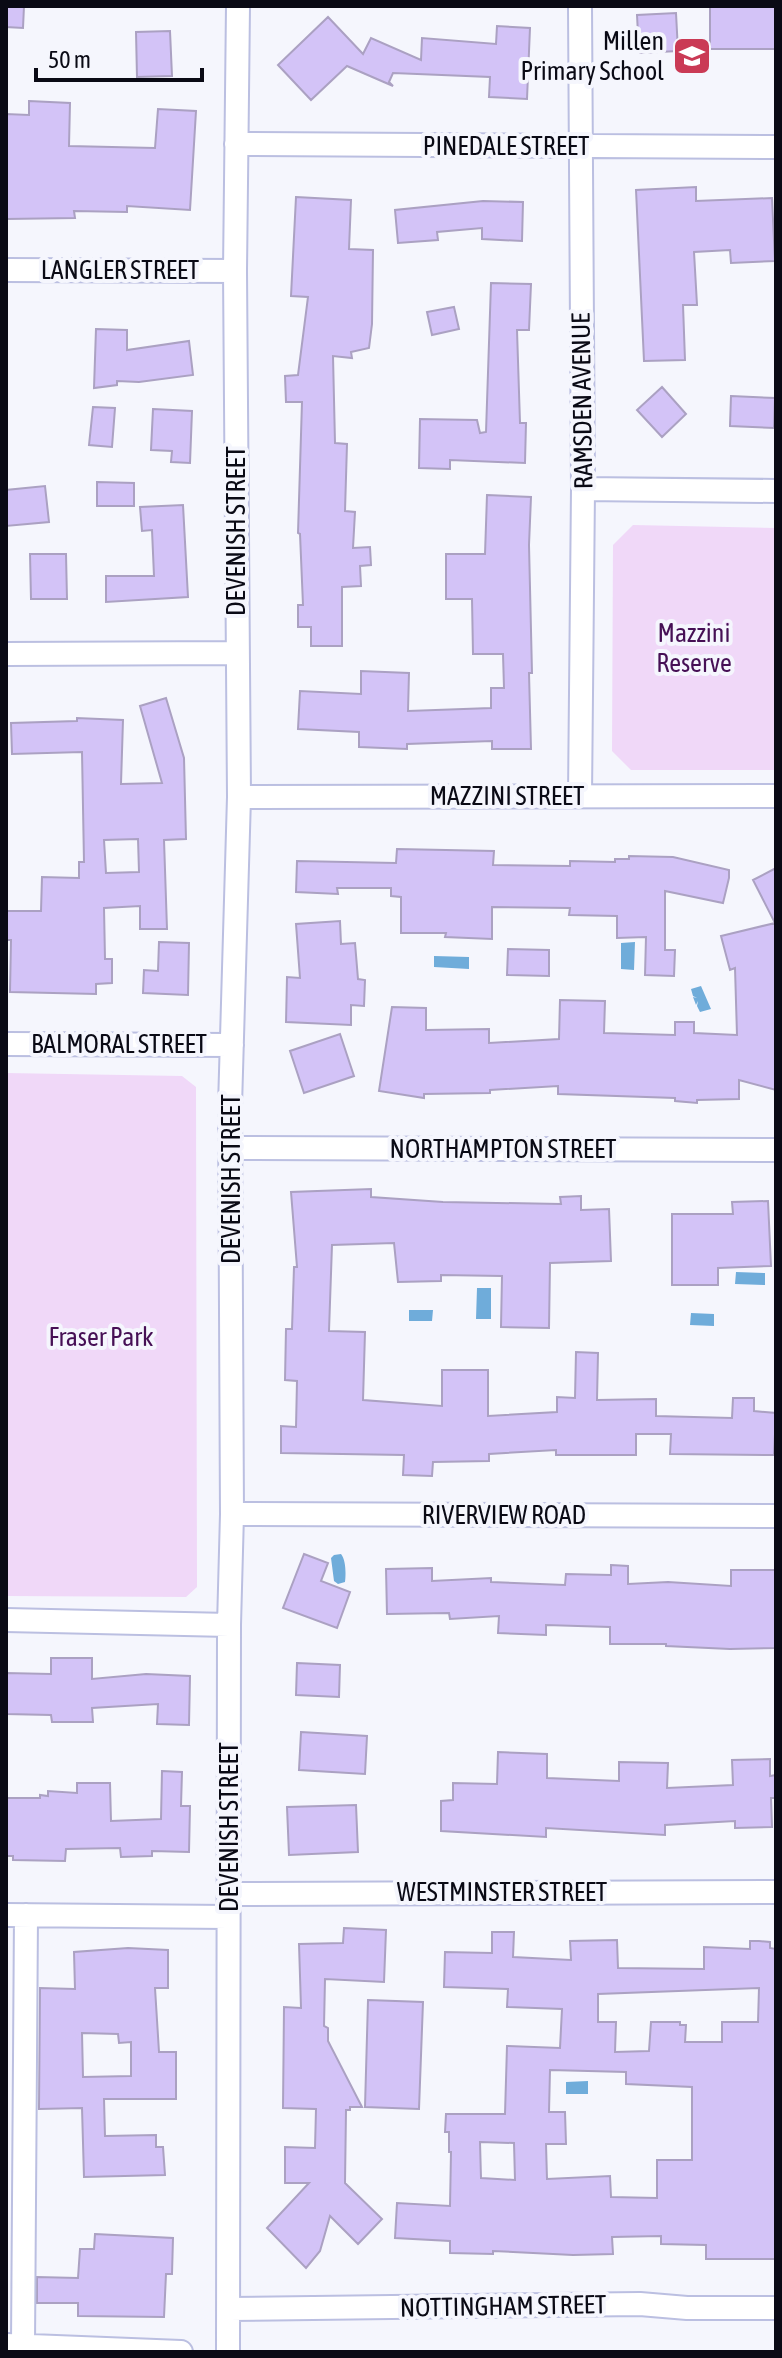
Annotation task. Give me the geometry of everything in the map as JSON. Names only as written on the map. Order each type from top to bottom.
[{"type":"street","name":"DEVENISH STREET","points":[[228,2352],[229,1625],[232,1514],[230,1148],[239,797],[235,271],[238,6]]},
{"type":"street","name":"RAMSDEN AVENUE","points":[[580,6],[583,489],[580,796]]},
{"type":"street","name":"PINEDALE STREET","points":[[236,144],[776,147]]},
{"type":"street","name":"LANGLER STREET","points":[[6,270],[235,271]]},
{"type":"street","points":[[583,489],[776,491]]},
{"type":"street","points":[[6,654],[236,653]]},
{"type":"street","name":"MAZZINI STREET","points":[[239,797],[776,796]]},
{"type":"street","name":"BALMORAL STREET","points":[[6,1044],[232,1045]]},
{"type":"street","name":"NORTHAMPTON STREET","points":[[230,1148],[776,1150]]},
{"type":"street","name":"RIVERVIEW ROAD","points":[[232,1514],[776,1516]]},
{"type":"street","points":[[6,1620],[229,1625]]},
{"type":"street","name":"WESTMINSTER STREET","points":[[228,1894],[776,1892]]},
{"type":"street","points":[[181,2352],[14,2345],[16,1915],[228,1917]]},
{"type":"street","name":"NOTTINGHAM STREET","points":[[229,2309],[640,2304],[687,2308],[776,2308]]},
{"type":"green space","name":"Mazzini Reserve","points":[[633,525],[776,528],[776,770],[631,770],[612,751],[613,545]]},
{"type":"green space","name":"Fraser Park","points":[[6,1073],[182,1076],[196,1087],[197,1587],[186,1597],[6,1596]]},
{"type":"water","points":[[635,942],[634,970],[621,969],[621,943]]},
{"type":"water","points":[[434,956],[469,957],[469,969],[434,967]]},
{"type":"water","points":[[701,986],[711,1009],[700,1012],[691,989]]},
{"type":"water","points":[[736,1272],[765,1273],[765,1285],[735,1284]]},
{"type":"water","points":[[477,1288],[491,1288],[491,1319],[476,1319]]},
{"type":"water","points":[[409,1310],[433,1310],[432,1321],[409,1321]]},
{"type":"water","points":[[691,1313],[714,1314],[714,1326],[690,1325]]},
{"type":"water","points":[[341,1554],[345,1563],[345,1582],[338,1584],[334,1581],[331,1558]]},
{"type":"water","points":[[588,2081],[588,2094],[566,2094],[566,2082]]},
{"type":"building","points":[[6,6],[24,6],[23,28],[6,27]]},
{"type":"building","points":[[710,6],[776,6],[776,49],[710,49]]},
{"type":"building","points":[[676,13],[678,51],[639,53],[637,15]]},
{"type":"building","points":[[328,17],[363,54],[371,38],[421,60],[422,38],[496,44],[497,26],[530,28],[527,99],[489,97],[490,77],[393,73],[389,82],[393,86],[347,66],[311,100],[278,65]]},
{"type":"building","points":[[170,31],[172,76],[137,77],[136,32]]},
{"type":"building","points":[[29,101],[70,103],[69,146],[155,148],[158,109],[196,111],[190,210],[127,206],[127,212],[74,211],[75,218],[6,219],[6,114],[29,115]]},
{"type":"building","points":[[696,187],[696,201],[772,198],[775,261],[731,263],[730,250],[694,252],[697,305],[683,305],[685,360],[644,361],[636,190]]},
{"type":"building","points":[[296,197],[351,200],[349,249],[373,250],[369,348],[351,352],[352,358],[333,356],[335,443],[347,444],[345,511],[355,512],[353,548],[370,547],[371,565],[360,566],[361,586],[342,587],[342,646],[311,646],[311,627],[298,627],[298,605],[303,605],[298,533],[302,402],[286,402],[285,376],[298,375],[308,297],[291,296]]},
{"type":"building","points":[[483,201],[523,202],[522,241],[482,239],[482,228],[437,232],[438,240],[398,243],[395,210]]},
{"type":"building","points":[[491,283],[531,284],[529,330],[517,330],[520,423],[526,423],[525,463],[450,460],[450,469],[419,468],[420,419],[477,420],[480,433],[486,432]]},
{"type":"building","points":[[454,307],[459,329],[432,335],[427,312]]},
{"type":"building","points":[[96,329],[127,330],[127,350],[189,341],[193,375],[139,382],[117,381],[117,385],[94,388]]},
{"type":"building","points":[[662,387],[686,414],[662,437],[637,410]]},
{"type":"building","points":[[731,396],[775,398],[774,428],[730,426]]},
{"type":"building","points":[[93,407],[115,408],[112,447],[89,445]]},
{"type":"building","points":[[153,409],[192,411],[190,463],[171,462],[172,451],[151,450]]},
{"type":"building","points":[[97,482],[134,483],[134,506],[97,506]]},
{"type":"building","points":[[45,486],[49,522],[6,526],[6,490]]},
{"type":"building","points":[[487,495],[531,497],[531,749],[492,749],[492,741],[407,744],[407,749],[359,747],[359,732],[298,729],[300,691],[361,694],[361,671],[409,673],[408,711],[491,708],[491,688],[504,688],[503,654],[473,654],[472,599],[446,599],[446,554],[485,554]]},
{"type":"building","points":[[183,505],[188,597],[106,602],[106,576],[154,576],[152,530],[142,531],[140,507]]},
{"type":"building","points":[[30,554],[66,554],[67,599],[31,599]]},
{"type":"building","points":[[166,698],[184,758],[186,839],[164,840],[167,929],[140,929],[140,906],[104,908],[105,959],[112,959],[112,983],[96,984],[96,994],[10,992],[11,940],[6,940],[6,911],[41,911],[42,877],[79,878],[79,862],[84,862],[82,752],[12,754],[11,723],[77,721],[77,718],[123,720],[121,784],[162,783],[140,706]],"holes":[[[138,839],[139,872],[106,873],[104,840]]]},
{"type":"building","points":[[397,849],[494,851],[493,865],[570,866],[570,861],[615,862],[615,859],[629,859],[629,856],[673,857],[729,870],[729,878],[723,903],[665,891],[665,950],[675,950],[674,976],[645,975],[646,937],[617,938],[617,916],[569,915],[570,908],[492,907],[492,939],[445,937],[446,933],[401,933],[401,897],[391,896],[391,888],[337,888],[338,894],[296,892],[297,861],[396,863]]},
{"type":"building","points":[[776,868],[776,1090],[739,1080],[739,1099],[697,1100],[697,1103],[675,1101],[675,1098],[558,1094],[558,1086],[490,1090],[490,1093],[424,1094],[424,1098],[379,1091],[392,1007],[426,1008],[426,1030],[489,1029],[489,1043],[559,1039],[560,1000],[605,1001],[604,1033],[675,1035],[675,1022],[694,1022],[694,1033],[737,1035],[735,968],[730,970],[721,936],[775,923],[753,880]]},
{"type":"building","points":[[340,921],[341,944],[355,943],[358,979],[365,980],[364,1006],[351,1005],[351,1025],[286,1022],[287,977],[300,978],[296,924]]},
{"type":"building","points":[[159,942],[189,943],[188,995],[143,993],[144,970],[158,971]]},
{"type":"building","points":[[508,949],[549,950],[549,976],[507,975]]},
{"type":"building","points":[[340,1034],[354,1076],[304,1093],[290,1051]]},
{"type":"building","points":[[371,1189],[371,1197],[443,1202],[561,1204],[560,1197],[581,1196],[581,1210],[609,1209],[611,1261],[550,1263],[549,1328],[501,1327],[502,1276],[441,1275],[441,1281],[398,1282],[394,1243],[332,1245],[329,1331],[365,1332],[363,1400],[442,1406],[442,1370],[488,1370],[488,1416],[557,1412],[557,1397],[575,1398],[576,1352],[598,1353],[597,1400],[656,1399],[656,1416],[732,1418],[733,1398],[754,1398],[754,1411],[776,1413],[774,1455],[670,1454],[671,1434],[636,1434],[636,1455],[556,1455],[556,1450],[489,1454],[489,1461],[433,1462],[432,1476],[403,1475],[404,1455],[281,1453],[281,1426],[296,1427],[297,1381],[285,1380],[286,1329],[292,1329],[294,1267],[297,1267],[291,1192]]},
{"type":"building","points":[[768,1201],[771,1266],[718,1268],[718,1285],[672,1285],[672,1214],[733,1214],[732,1202]]},
{"type":"building","points":[[304,1554],[328,1563],[321,1581],[350,1592],[337,1628],[283,1608]]},
{"type":"building","points":[[611,1565],[628,1566],[628,1584],[668,1582],[731,1586],[731,1570],[776,1570],[776,1648],[610,1644],[610,1627],[546,1625],[546,1635],[498,1633],[499,1616],[450,1619],[449,1613],[387,1614],[386,1569],[432,1568],[432,1581],[491,1578],[491,1582],[565,1585],[566,1574],[611,1575]]},
{"type":"building","points":[[51,1658],[92,1658],[92,1679],[146,1674],[190,1676],[189,1725],[157,1724],[158,1704],[92,1708],[93,1722],[52,1722],[51,1715],[6,1714],[6,1673],[51,1674]]},
{"type":"building","points":[[297,1663],[340,1665],[339,1697],[296,1695]]},
{"type":"building","points":[[301,1732],[367,1736],[365,1774],[299,1770]]},
{"type":"building","points":[[498,1752],[547,1754],[547,1778],[619,1781],[619,1762],[668,1763],[667,1788],[733,1785],[732,1760],[770,1759],[770,1776],[776,1775],[776,1798],[771,1798],[772,1827],[735,1828],[735,1821],[665,1825],[665,1835],[546,1828],[546,1837],[441,1831],[441,1801],[453,1800],[453,1783],[497,1784]]},
{"type":"building","points":[[162,1771],[182,1772],[181,1806],[190,1806],[189,1852],[152,1851],[152,1856],[121,1857],[120,1848],[66,1849],[65,1861],[13,1860],[13,1856],[6,1856],[6,1798],[40,1798],[40,1795],[48,1796],[48,1791],[77,1793],[77,1783],[110,1783],[111,1821],[161,1819]]},
{"type":"building","points":[[356,1805],[358,1852],[289,1855],[287,1807]]},
{"type":"building","points":[[344,1928],[386,1930],[384,1982],[325,1979],[324,2026],[328,2028],[328,2041],[362,2107],[346,2110],[345,2183],[382,2219],[358,2244],[330,2216],[320,2251],[306,2268],[267,2228],[309,2183],[285,2183],[285,2147],[315,2148],[316,2109],[283,2108],[284,2007],[301,2008],[299,1944],[343,1943]]},
{"type":"building","points":[[492,1932],[514,1932],[513,1957],[571,1960],[570,1941],[617,1940],[618,1968],[704,1969],[704,1947],[750,1949],[750,1941],[770,1942],[770,1948],[776,1949],[776,2259],[706,2259],[706,2245],[661,2244],[661,2236],[612,2237],[613,2254],[573,2255],[493,2251],[493,2254],[450,2253],[450,2241],[395,2238],[397,2203],[450,2206],[451,2152],[449,2132],[445,2132],[446,2114],[505,2114],[507,2046],[560,2048],[562,2009],[507,2007],[508,1989],[444,1987],[445,1952],[492,1953]],"holes":[[[759,1988],[758,2022],[722,2022],[722,2042],[685,2042],[686,2025],[680,2025],[680,2022],[651,2022],[649,2051],[615,2052],[616,2022],[598,2022],[598,1994]],[[550,2070],[626,2072],[626,2084],[692,2087],[692,2160],[657,2160],[657,2198],[611,2197],[610,2176],[547,2179],[546,2144],[566,2144],[565,2112],[549,2112]],[[480,2142],[514,2143],[515,2180],[481,2178]]]},
{"type":"building","points":[[128,1948],[168,1950],[168,1988],[155,1988],[159,2052],[176,2052],[176,2099],[104,2099],[105,2136],[156,2135],[156,2147],[163,2147],[165,2175],[84,2177],[82,2108],[39,2109],[40,1988],[75,1989],[74,1952]],"holes":[[[82,2033],[118,2034],[119,2043],[131,2042],[131,2076],[83,2077]]]},
{"type":"building","points":[[368,2000],[423,2002],[419,2109],[365,2107]]},
{"type":"building","points":[[95,2234],[173,2238],[172,2274],[166,2274],[164,2317],[78,2316],[78,2303],[37,2303],[37,2277],[78,2278],[80,2249],[94,2249]]},
{"type":"place","name":"Millen Primary School","points":[[692,56]]}]
